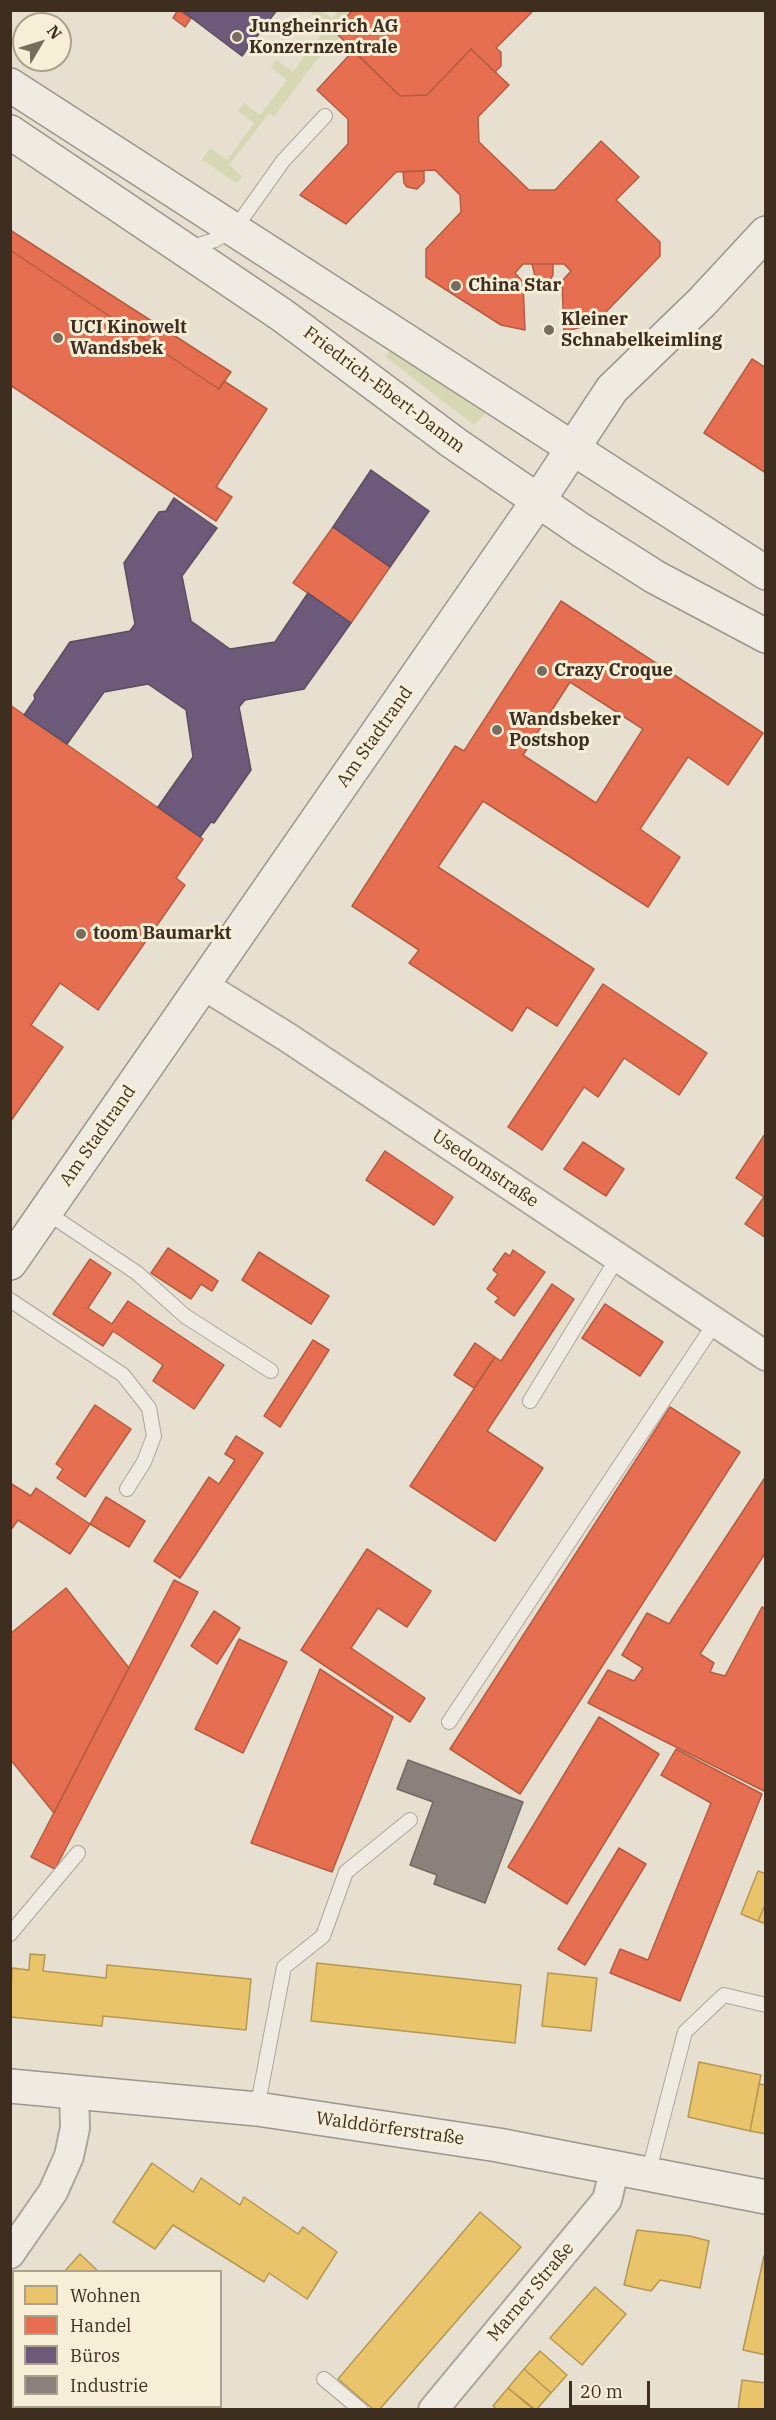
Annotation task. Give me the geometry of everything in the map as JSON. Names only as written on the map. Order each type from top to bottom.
[{"type":"main road","points":[[10,85],[765,573]]},
{"type":"main road","name":"Friedrich-Ebert-Damm","points":[[10,132],[282,315],[454,443],[538,501],[655,577],[765,636]]},
{"type":"main road","name":"Am Stadtrand","points":[[14,1251],[46,1212],[538,501],[612,389],[702,302],[765,233]]},
{"type":"main road","name":"Walddörferstraße","points":[[10,2086],[74,2090],[257,2109],[498,2145],[765,2197]]},
{"type":"street","name":"Usedomstraße","points":[[203,985],[286,1037],[765,1356]]},
{"type":"street","points":[[10,2254],[53,2192],[69,2156],[75,2128],[74,2090]]},
{"type":"street","name":"Marner Straße","points":[[433,2409],[607,2200],[615,2167]]},
{"type":"lane","points":[[187,249],[215,240],[234,230],[283,161],[326,116]]},
{"type":"lane","points":[[46,1212],[137,1273],[186,1316],[271,1371]]},
{"type":"lane","points":[[530,1401],[618,1257]]},
{"type":"lane","points":[[10,1300],[123,1375],[149,1408],[154,1436],[144,1462],[127,1489]]},
{"type":"lane","points":[[449,1722],[715,1323]]},
{"type":"lane","points":[[257,2109],[284,1967],[322,1935],[346,1872],[410,1820]]},
{"type":"lane","points":[[10,1934],[78,1853]]},
{"type":"lane","points":[[648,2174],[685,2032],[724,1995],[765,2005]]},
{"type":"lane","points":[[324,2379],[361,2409]]},
{"type":"green space","points":[[321,11],[332,18],[339,11],[352,11],[336,32],[340,37],[316,61],[274,117],[269,113],[229,165],[242,176],[237,183],[202,160],[210,148],[227,160],[254,123],[238,111],[244,103],[260,115],[287,80],[271,67],[276,60],[293,72],[327,26],[311,13]]},
{"type":"green space","points":[[390,351],[483,409],[485,413],[474,425],[387,358],[385,355]]},
{"type":"building: Wohnen","points":[[758,1871],[766,1874],[766,1903],[758,1921],[741,1914]]},
{"type":"building: Wohnen","points":[[766,1903],[766,1924],[758,1921]]},
{"type":"building: Wohnen","points":[[30,1954],[45,1955],[43,1971],[106,1978],[107,1965],[251,1979],[246,2030],[103,2016],[102,2026],[10,2017],[12,1968],[29,1970]]},
{"type":"building: Wohnen","points":[[317,1963],[521,1985],[515,2043],[311,2021]]},
{"type":"building: Wohnen","points":[[548,1973],[597,1978],[591,2031],[542,2026]]},
{"type":"building: Wohnen","points":[[699,2062],[761,2075],[750,2131],[688,2117]]},
{"type":"building: Wohnen","points":[[759,2084],[766,2085],[766,2134],[750,2131]]},
{"type":"building: Wohnen","points":[[152,2163],[193,2192],[201,2178],[240,2205],[244,2197],[298,2234],[303,2227],[337,2252],[307,2299],[269,2273],[264,2282],[173,2225],[155,2249],[113,2222]]},
{"type":"building: Wohnen","points":[[480,2212],[521,2247],[379,2410],[374,2410],[338,2379]]},
{"type":"building: Wohnen","points":[[637,2230],[690,2236],[709,2241],[700,2288],[660,2280],[651,2291],[624,2285]]},
{"type":"building: Wohnen","points":[[80,2254],[97,2270],[66,2270]]},
{"type":"building: Wohnen","points":[[764,2256],[766,2257],[766,2355],[743,2350]]},
{"type":"building: Wohnen","points":[[595,2287],[626,2314],[582,2365],[550,2338]]},
{"type":"building: Wohnen","points":[[540,2351],[567,2375],[551,2393],[524,2369]]},
{"type":"building: Wohnen","points":[[10,2354],[12,2356],[12,2404],[10,2405]]},
{"type":"building: Wohnen","points":[[524,2369],[551,2393],[536,2410],[508,2388]]},
{"type":"building: Wohnen","points":[[742,2380],[766,2383],[766,2410],[738,2410]]},
{"type":"building: Wohnen","points":[[508,2388],[534,2410],[497,2410],[493,2406]]},
{"type":"building: Handel","points":[[178,10],[191,18],[185,27],[173,18]]},
{"type":"building: Handel","points":[[352,10],[534,10],[496,48],[501,52],[501,66],[495,72],[471,49],[427,95],[400,96],[336,33]]},
{"type":"building: Handel","points":[[471,49],[509,85],[478,117],[479,142],[529,190],[555,190],[601,141],[639,177],[616,200],[660,242],[660,256],[605,313],[585,326],[564,332],[562,281],[571,271],[564,264],[523,264],[515,273],[523,282],[525,330],[501,325],[426,277],[426,249],[461,212],[460,195],[435,170],[396,172],[346,224],[300,195],[348,144],[348,119],[317,90],[353,51],[400,96],[427,95]]},
{"type":"building: Handel","points":[[424,171],[424,182],[417,189],[407,187],[404,183],[403,172]]},
{"type":"building: Handel","points":[[10,230],[231,372],[219,389],[10,250]]},
{"type":"building: Handel","points":[[10,250],[219,389],[224,381],[267,409],[216,487],[232,497],[216,521],[10,385]]},
{"type":"building: Handel","points":[[532,264],[553,264],[553,275],[550,280],[540,282],[536,280]]},
{"type":"building: Handel","points":[[752,359],[766,368],[766,473],[704,433]]},
{"type":"building: Handel","points":[[333,527],[390,567],[351,623],[293,583]]},
{"type":"building: Handel","points":[[561,601],[763,733],[728,785],[688,757],[640,829],[680,857],[648,907],[483,801],[438,867],[594,969],[557,1026],[527,1007],[512,1031],[409,963],[419,950],[352,906],[455,746],[464,751]],"holes":[[[570,682],[643,729],[596,803],[523,755]]]},
{"type":"building: Handel","name":"toom Baumarkt","points":[[10,705],[203,839],[176,878],[185,885],[98,1010],[60,983],[31,1025],[63,1047],[10,1122]]},
{"type":"building: Handel","points":[[603,984],[707,1053],[679,1095],[624,1058],[598,1097],[584,1087],[542,1150],[508,1127]]},
{"type":"building: Handel","points":[[765,1134],[766,1238],[745,1224],[764,1197],[736,1178]]},
{"type":"building: Handel","points":[[583,1142],[624,1169],[606,1196],[564,1169]]},
{"type":"building: Handel","points":[[385,1151],[453,1197],[434,1225],[366,1180]]},
{"type":"building: Handel","points":[[168,1248],[218,1281],[212,1291],[201,1284],[191,1299],[151,1273]]},
{"type":"building: Handel","points":[[513,1250],[545,1272],[514,1316],[495,1302],[499,1298],[487,1289],[498,1274],[493,1270],[505,1253],[510,1256]]},
{"type":"building: Handel","points":[[259,1252],[329,1296],[311,1324],[242,1280]]},
{"type":"building: Handel","points":[[90,1259],[111,1273],[88,1308],[112,1324],[128,1301],[224,1365],[194,1409],[153,1381],[163,1365],[113,1331],[103,1346],[53,1314]]},
{"type":"building: Handel","points":[[552,1284],[574,1299],[487,1431],[543,1468],[495,1541],[410,1486],[495,1357],[501,1361]]},
{"type":"building: Handel","points":[[605,1304],[663,1342],[640,1376],[582,1338]]},
{"type":"building: Handel","points":[[313,1340],[329,1350],[280,1427],[264,1416]]},
{"type":"building: Handel","points":[[475,1343],[495,1357],[474,1388],[454,1375]]},
{"type":"building: Handel","points":[[95,1405],[131,1429],[85,1497],[57,1478],[63,1469],[56,1464]]},
{"type":"building: Handel","points":[[670,1407],[740,1452],[520,1794],[450,1749]]},
{"type":"building: Handel","points":[[236,1436],[263,1453],[180,1578],[154,1561],[209,1477],[219,1484],[235,1460],[225,1454]]},
{"type":"building: Handel","points":[[766,1476],[766,1552],[700,1654],[714,1663],[710,1672],[725,1676],[762,1607],[766,1609],[766,1792],[588,1703],[608,1670],[634,1681],[643,1668],[622,1655],[647,1613],[669,1624]]},
{"type":"building: Handel","points":[[10,1483],[31,1496],[36,1488],[90,1524],[70,1554],[18,1520],[10,1531]]},
{"type":"building: Handel","points":[[106,1497],[145,1521],[129,1547],[90,1524]]},
{"type":"building: Handel","points":[[367,1549],[431,1591],[407,1627],[378,1608],[351,1648],[425,1698],[410,1722],[301,1650]]},
{"type":"building: Handel","points":[[174,1580],[198,1592],[55,1869],[31,1857]]},
{"type":"building: Handel","points":[[66,1588],[129,1668],[54,1813],[10,1759],[10,1634]]},
{"type":"building: Handel","points":[[214,1611],[240,1628],[217,1664],[191,1646]]},
{"type":"building: Handel","points":[[239,1639],[287,1662],[243,1753],[195,1729]]},
{"type":"building: Handel","points":[[320,1669],[393,1717],[332,1872],[251,1843]]},
{"type":"building: Handel","points":[[599,1717],[659,1754],[567,1904],[508,1867]]},
{"type":"building: Handel","points":[[676,1749],[762,1794],[680,2001],[610,1973],[620,1949],[648,1960],[711,1803],[661,1775]]},
{"type":"building: Handel","points":[[619,1848],[646,1864],[585,1965],[558,1949]]},
{"type":"building: Büros","name":"Jungheinrich AG Konzernzentrale","points":[[181,10],[277,10],[242,56]]},
{"type":"building: Büros","points":[[371,470],[429,511],[390,567],[333,527]]},
{"type":"building: Büros","points":[[174,498],[217,528],[182,576],[191,621],[230,649],[275,642],[308,593],[351,623],[304,689],[245,700],[239,707],[251,770],[214,823],[211,822],[200,837],[158,807],[193,757],[186,710],[148,684],[104,692],[67,744],[24,715],[35,699],[34,695],[70,642],[130,631],[135,624],[124,563],[159,512],[166,511]]},
{"type":"building: Industrie","points":[[408,1760],[523,1802],[485,1903],[434,1884],[437,1875],[410,1865],[433,1802],[397,1789]]},
{"type":"place","name":"Jungheinrich AG Konzernzentrale","points":[[237,37]]},
{"type":"place","name":"China Star","points":[[456,286]]},
{"type":"place","name":"Kleiner Schnabelkeimling","points":[[549,330]]},
{"type":"place","name":"UCI Kinowelt Wandsbek","points":[[58,338]]},
{"type":"place","name":"Crazy Croque","points":[[542,671]]},
{"type":"place","name":"Wandsbeker Postshop","points":[[497,730]]},
{"type":"place","name":"toom Baumarkt","points":[[81,934]]}]
